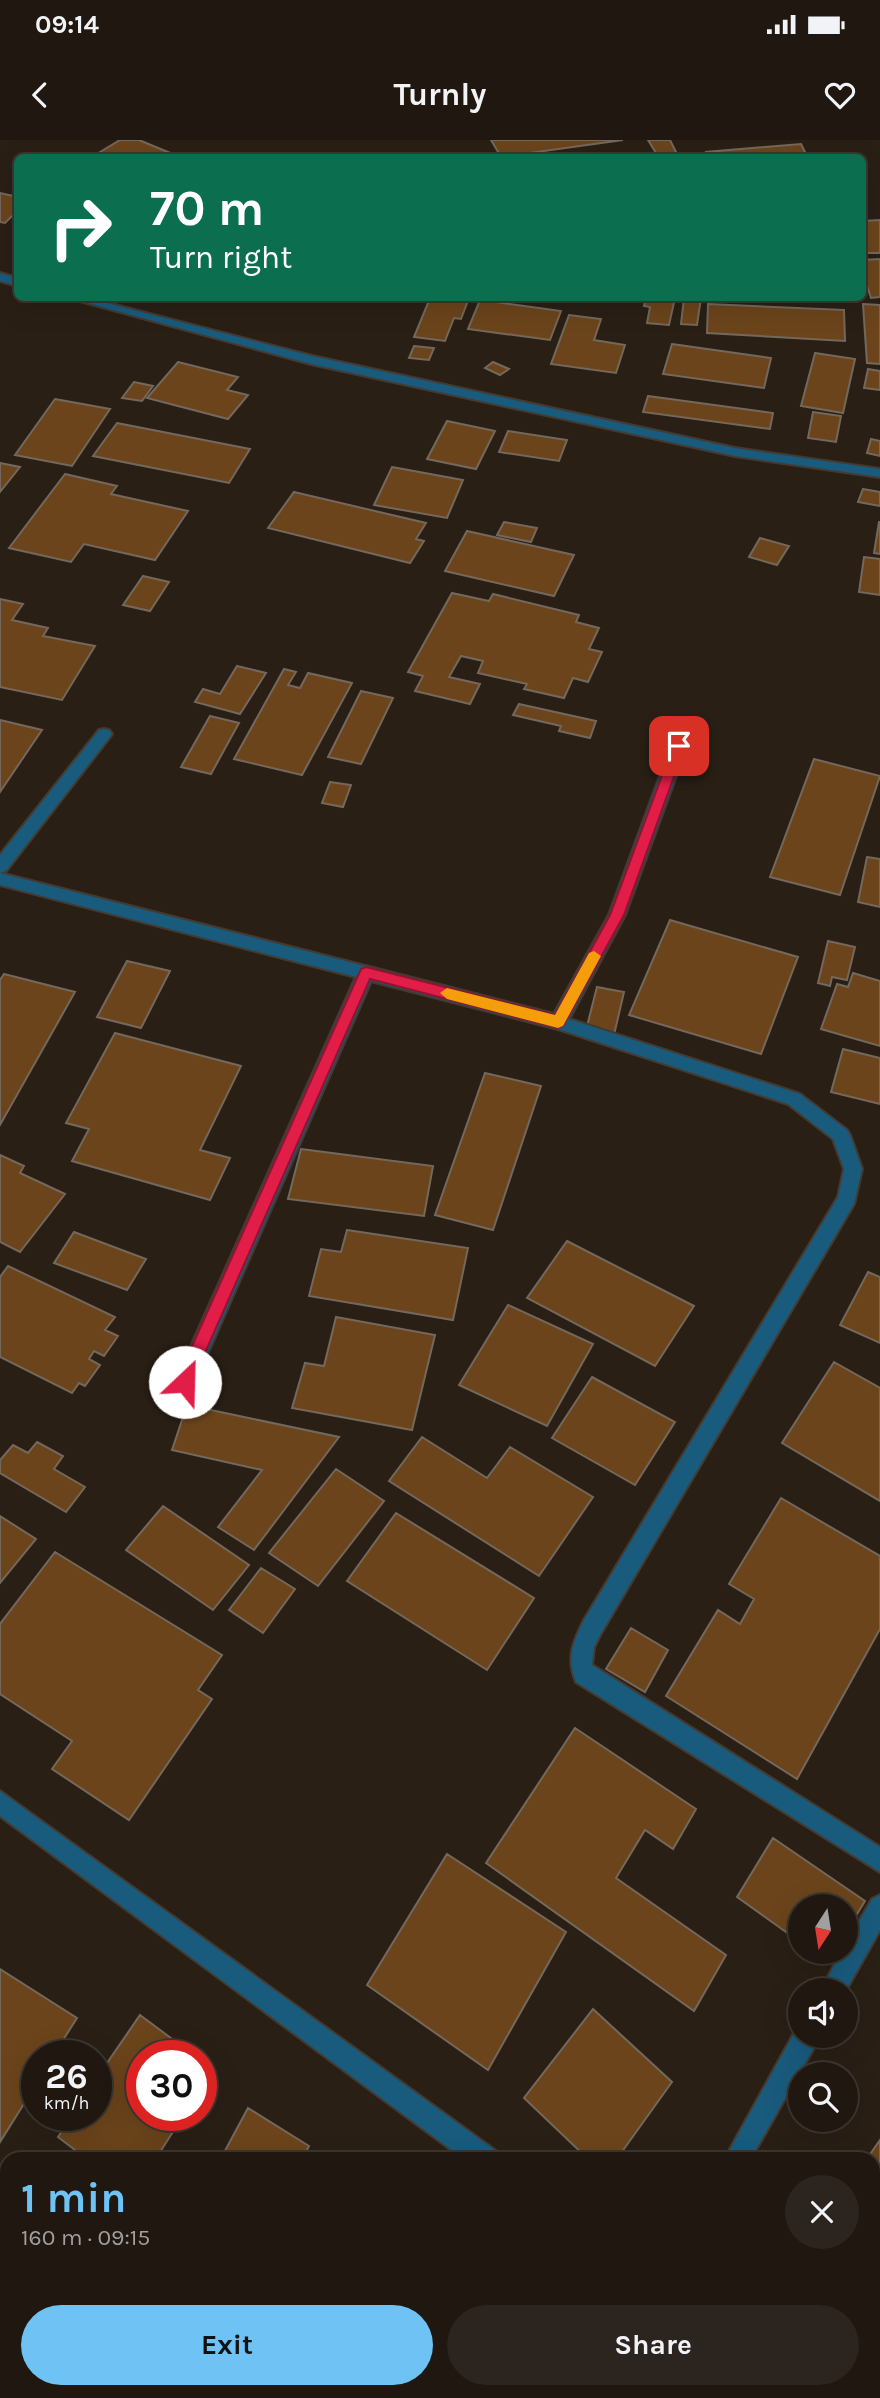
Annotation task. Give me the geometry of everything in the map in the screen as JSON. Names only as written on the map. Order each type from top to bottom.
[{"type":"street","points":[[86,301],[311,360],[735,452],[880,474]]},
{"type":"street","points":[[104,734],[1,878],[558,1022],[794,1099],[841,1135],[853,1169],[847,1198],[608,1602],[580,1654],[579,1665],[584,1674],[880,1860]]},
{"type":"street","points":[[558,1022],[617,915],[679,746]]},
{"type":"street","points":[[185,1382],[366,973]]},
{"type":"street","points":[[0,1802],[476,2152]]},
{"type":"street","points":[[840,1978],[880,1907]]},
{"type":"street","points":[[741,2152],[800,2048]]},
{"type":"building","points":[[120,140],[139,140],[173,154],[97,154]]},
{"type":"building","points":[[491,140],[623,140],[523,154],[499,154]]},
{"type":"building","points":[[648,140],[670,140],[677,154],[657,154]]},
{"type":"building","points":[[801,144],[806,154],[707,154],[706,152]]},
{"type":"building","points":[[0,193],[14,196],[14,214],[5,223],[0,222]]},
{"type":"building","points":[[880,220],[880,253],[866,253],[866,221]]},
{"type":"building","points":[[880,259],[880,297],[871,298],[866,282],[866,260]]},
{"type":"building","points":[[429,301],[468,301],[461,319],[454,318],[445,341],[414,337]]},
{"type":"building","points":[[480,301],[561,311],[550,340],[468,329]]},
{"type":"building","points":[[645,301],[674,301],[669,325],[647,323],[650,307],[644,306]]},
{"type":"building","points":[[684,301],[701,301],[697,325],[681,324]]},
{"type":"building","points":[[708,304],[844,310],[845,341],[707,333]]},
{"type":"building","points":[[863,304],[880,305],[880,364],[867,363]]},
{"type":"building","points":[[569,315],[601,319],[594,340],[625,345],[616,373],[551,364]]},
{"type":"building","points":[[672,344],[771,358],[764,388],[663,374]]},
{"type":"building","points":[[414,346],[434,348],[429,360],[409,358]]},
{"type":"building","points":[[815,353],[855,359],[843,413],[801,406]]},
{"type":"building","points":[[178,362],[238,377],[227,390],[248,395],[228,419],[147,398]]},
{"type":"building","points":[[493,362],[509,369],[500,375],[485,368]]},
{"type":"building","points":[[868,369],[880,371],[880,390],[864,388]]},
{"type":"building","points":[[134,382],[153,386],[142,401],[122,398]]},
{"type":"building","points":[[648,396],[773,413],[770,429],[643,412]]},
{"type":"building","points":[[55,399],[110,409],[72,466],[15,455]]},
{"type":"building","points":[[813,412],[841,416],[836,442],[808,438]]},
{"type":"building","points":[[447,421],[495,431],[476,469],[427,459]]},
{"type":"building","points":[[117,423],[250,449],[229,483],[93,456]]},
{"type":"building","points":[[508,431],[567,440],[559,461],[499,452]]},
{"type":"building","points":[[871,439],[880,441],[880,456],[867,453]]},
{"type":"building","points":[[0,463],[20,467],[0,492]]},
{"type":"building","points":[[392,467],[463,480],[447,518],[374,505]]},
{"type":"building","points":[[65,474],[117,486],[111,494],[188,511],[155,560],[84,544],[71,562],[9,548]]},
{"type":"building","points":[[863,489],[880,492],[880,506],[858,502]]},
{"type":"building","points":[[294,492],[426,523],[416,539],[424,541],[410,563],[268,528]]},
{"type":"building","points":[[504,522],[537,528],[531,542],[497,535]]},
{"type":"building","points":[[880,522],[880,554],[874,553]]},
{"type":"building","points":[[467,531],[574,555],[554,596],[445,571]]},
{"type":"building","points":[[760,538],[789,546],[777,565],[749,557]]},
{"type":"building","points":[[864,557],[880,559],[880,595],[859,592]]},
{"type":"building","points":[[143,576],[169,582],[150,611],[123,605]]},
{"type":"building","points":[[452,593],[489,601],[493,594],[579,615],[576,622],[599,628],[589,649],[602,652],[588,682],[573,678],[564,698],[524,689],[527,684],[478,673],[483,661],[461,656],[449,677],[480,684],[470,704],[415,691],[423,676],[408,672]]},
{"type":"building","points":[[0,599],[23,604],[12,620],[48,628],[43,636],[95,646],[62,700],[0,687]]},
{"type":"building","points":[[237,666],[266,673],[240,714],[195,702],[203,689],[220,694]]},
{"type":"building","points":[[284,669],[296,672],[288,685],[300,688],[308,673],[352,683],[302,775],[234,759]]},
{"type":"building","points":[[361,691],[393,698],[361,764],[328,757]]},
{"type":"building","points":[[519,704],[596,721],[590,738],[559,731],[561,726],[513,715]]},
{"type":"building","points":[[210,716],[239,723],[211,774],[181,767]]},
{"type":"building","points":[[0,720],[42,730],[0,792]]},
{"type":"building","points":[[814,759],[880,776],[840,895],[770,877]]},
{"type":"building","points":[[330,782],[351,785],[343,807],[322,803]]},
{"type":"building","points":[[867,857],[880,859],[880,907],[858,902]]},
{"type":"building","points":[[670,920],[798,957],[761,1054],[629,1015]]},
{"type":"building","points":[[828,941],[855,947],[847,980],[832,977],[830,986],[818,983]]},
{"type":"building","points":[[127,961],[170,971],[141,1028],[97,1017]]},
{"type":"building","points":[[853,973],[880,981],[880,1046],[821,1029],[837,984],[848,987]]},
{"type":"building","points":[[4,974],[75,992],[0,1125],[0,980]]},
{"type":"building","points":[[597,987],[624,992],[614,1035],[586,1030]]},
{"type":"building","points":[[115,1033],[241,1066],[200,1150],[230,1158],[210,1200],[72,1161],[89,1129],[66,1123]]},
{"type":"building","points":[[843,1049],[880,1058],[880,1104],[831,1092]]},
{"type":"building","points":[[485,1073],[541,1086],[493,1230],[435,1215]]},
{"type":"building","points":[[301,1149],[433,1166],[424,1216],[288,1199]]},
{"type":"building","points":[[0,1155],[24,1166],[20,1173],[65,1194],[20,1252],[0,1242]]},
{"type":"building","points":[[347,1230],[468,1248],[453,1320],[309,1296],[321,1249],[341,1252]]},
{"type":"building","points":[[74,1232],[146,1259],[127,1290],[54,1263]]},
{"type":"building","points":[[567,1241],[694,1306],[655,1366],[527,1298]]},
{"type":"building","points":[[8,1266],[115,1317],[105,1330],[118,1336],[104,1356],[94,1351],[89,1359],[100,1365],[85,1386],[79,1383],[72,1393],[0,1357],[0,1277]]},
{"type":"building","points":[[868,1272],[880,1277],[880,1343],[840,1325]]},
{"type":"building","points":[[508,1305],[593,1344],[547,1426],[459,1385]]},
{"type":"building","points":[[336,1317],[435,1335],[412,1430],[292,1408],[305,1363],[324,1366]]},
{"type":"building","points":[[834,1362],[880,1388],[880,1501],[782,1443]]},
{"type":"building","points":[[592,1377],[675,1422],[635,1485],[552,1438]]},
{"type":"building","points":[[187,1405],[339,1437],[254,1550],[218,1527],[262,1470],[172,1450]]},
{"type":"building","points":[[422,1437],[487,1478],[510,1447],[593,1497],[539,1576],[389,1481]]},
{"type":"building","points":[[37,1442],[63,1456],[54,1469],[85,1487],[66,1512],[0,1473],[0,1460],[13,1445],[28,1453]]},
{"type":"building","points":[[336,1469],[384,1501],[318,1586],[269,1553]]},
{"type":"building","points":[[781,1498],[880,1556],[880,1629],[797,1779],[666,1696],[718,1610],[740,1624],[754,1599],[729,1584]]},
{"type":"building","points":[[163,1506],[249,1565],[213,1610],[126,1550]]},
{"type":"building","points":[[396,1513],[534,1598],[487,1670],[347,1581]]},
{"type":"building","points":[[0,1516],[36,1539],[0,1583]]},
{"type":"building","points":[[55,1552],[222,1655],[198,1690],[212,1699],[129,1820],[52,1769],[72,1741],[0,1694],[0,1624]]},
{"type":"building","points":[[261,1568],[295,1589],[263,1633],[229,1610]]},
{"type":"building","points":[[631,1628],[668,1650],[645,1692],[606,1669]]},
{"type":"building","points":[[575,1728],[696,1809],[673,1849],[645,1830],[616,1878],[726,1955],[694,2011],[486,1863]]},
{"type":"building","points":[[773,1838],[855,1894],[788,1894],[788,1933],[737,1897]]},
{"type":"building","points":[[447,1854],[566,1932],[488,2070],[367,1985]]},
{"type":"building","points":[[858,1896],[865,1901],[858,1913]]},
{"type":"building","points":[[0,1969],[77,2018],[63,2040],[21,2040],[21,2109],[0,2142]]},
{"type":"building","points":[[593,2009],[672,2082],[622,2152],[581,2152],[524,2098]]},
{"type":"building","points":[[140,2015],[174,2040],[126,2040],[126,2131],[173,2131],[160,2152],[78,2152],[58,2137],[62,2131],[112,2131],[112,2056]]},
{"type":"building","points":[[248,2108],[309,2146],[306,2152],[224,2152]]},
{"type":"building","points":[[880,2140],[880,2152],[872,2152]]},
{"type":"slow traffic","points":[[447,993],[558,1022],[594,956]]},
{"type":"route","points":[[185,1382],[366,973],[558,1022],[617,915],[679,746]]}]
